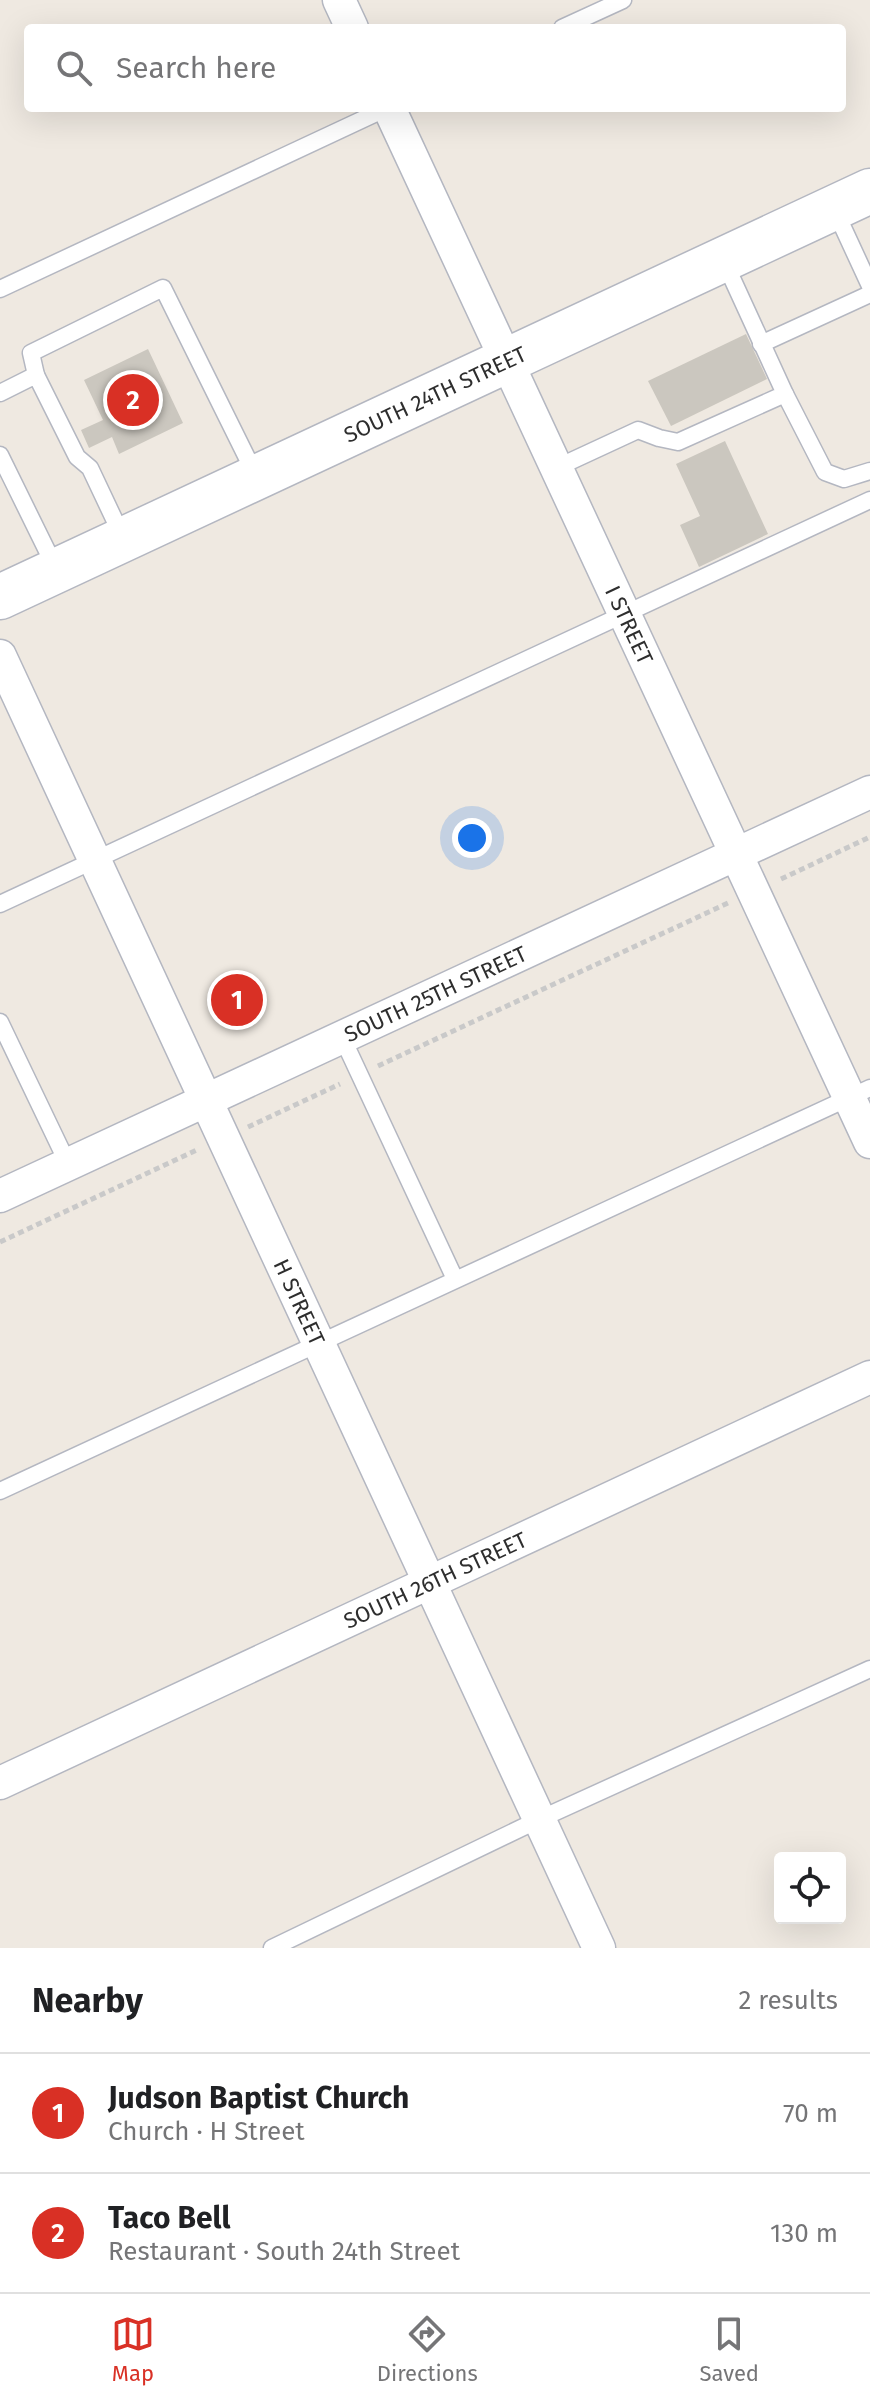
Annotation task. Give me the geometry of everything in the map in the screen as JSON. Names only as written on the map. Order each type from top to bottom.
[{"type":"main road","name":"SOUTH 24TH STREET","points":[[0,597],[852,200]]},
{"type":"street","points":[[339,0],[350,24]]},
{"type":"street","name":"I STREET","points":[[390,112],[753,892],[860,1093],[870,1142]]},
{"type":"street","name":"H STREET","points":[[0,656],[599,1948]]},
{"type":"street","name":"SOUTH 25TH STREET","points":[[0,1196],[870,792]]},
{"type":"street","name":"SOUTH 26TH STREET","points":[[0,1783],[870,1377]]},
{"type":"lane","points":[[571,24],[623,0]]},
{"type":"lane","points":[[0,289],[379,112]]},
{"type":"lane","points":[[852,200],[870,286]]},
{"type":"lane","points":[[723,260],[825,472],[844,479],[870,471]]},
{"type":"lane","points":[[123,540],[90,468],[77,457],[36,375],[31,353],[163,288],[257,477]]},
{"type":"lane","points":[[761,344],[870,294]]},
{"type":"lane","points":[[0,393],[36,375]]},
{"type":"lane","points":[[556,468],[638,430],[678,442],[785,394]]},
{"type":"lane","points":[[0,455],[57,571]]},
{"type":"lane","points":[[0,904],[870,500]]},
{"type":"lane","points":[[0,1022],[68,1164]]},
{"type":"lane","points":[[342,1037],[455,1279]]},
{"type":"lane","points":[[0,1491],[860,1093]]},
{"type":"lane","points":[[272,1948],[540,1819],[870,1669]]},
{"type":"path","points":[[0,1242],[870,837]]},
{"type":"building","points":[[746,334],[767,379],[671,426],[648,381]]},
{"type":"building","points":[[148,349],[183,423],[119,454],[112,437],[89,448],[81,430],[103,420],[84,380]]},
{"type":"building","points":[[725,441],[768,534],[699,567],[680,525],[700,516],[676,464]]},
{"type":"place","name":"Taco Bell","points":[[133,400]]},
{"type":"place","name":"Judson Baptist Church","points":[[237,1000]]}]
